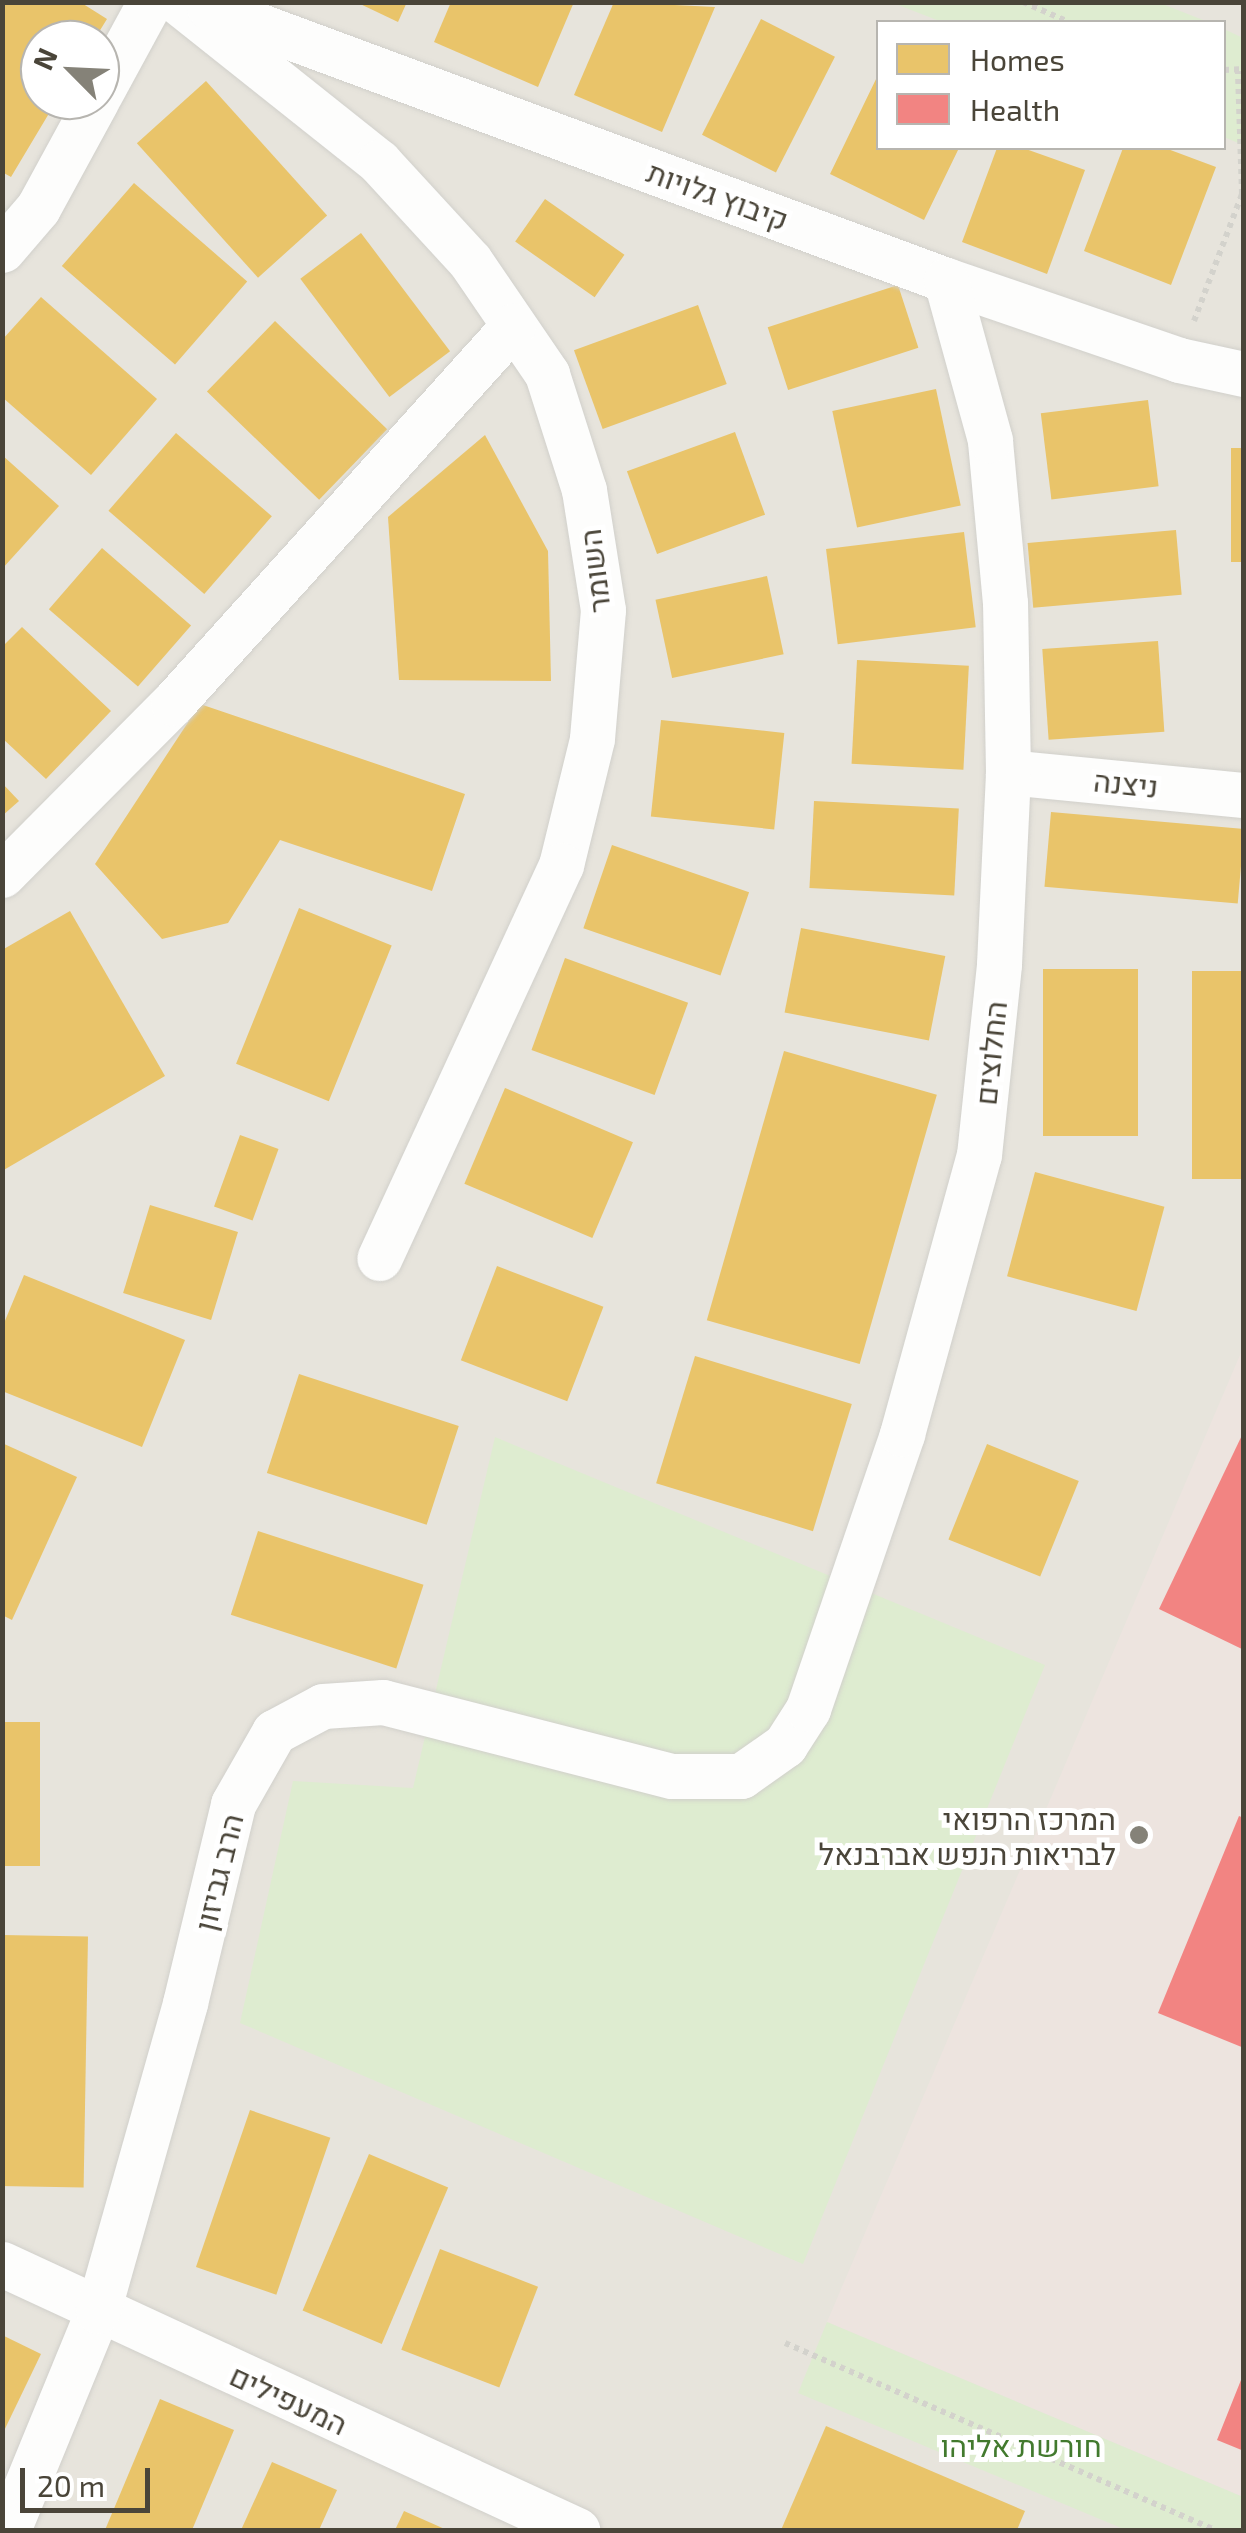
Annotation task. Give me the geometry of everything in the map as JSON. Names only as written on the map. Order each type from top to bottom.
[{"type":"street","points":[[120,57],[150,2]]},
{"type":"street","name":"השומר","points":[[178,2],[379,162],[470,261],[547,374],[584,490],[603,610],[592,739],[561,865],[379,1258]]},
{"type":"street","name":"קיבוץ גלויות","points":[[198,2],[946,280],[1179,360],[1244,374]]},
{"type":"street","points":[[2,250],[38,208],[86,120]]},
{"type":"street","name":"החלוצים","points":[[740,1776],[785,1745],[808,1709],[902,1434],[979,1155],[999,964],[1008,772],[1005,604],[990,440],[946,280]]},
{"type":"street","points":[[2,876],[172,703],[513,326]]},
{"type":"street","name":"ניצנה","points":[[1008,772],[1244,795]]},
{"type":"street","name":"הרב גביזון","points":[[8,2530],[98,2311],[186,2003],[233,1804],[274,1732],[323,1706],[383,1702],[672,1776],[740,1776]]},
{"type":"street","name":"המעפילים","points":[[2,2264],[576,2530]]},
{"type":"path","points":[[1023,2],[1064,20]]},
{"type":"path","points":[[1179,360],[1242,194],[1241,70]]},
{"type":"path","points":[[785,2343],[1216,2530]]},
{"type":"shaded area","points":[[3,3],[1243,3],[1243,2530],[3,2530]]},
{"type":"shaded area","name":"המרכז הרפואי לבריאות הנפש אברבנאל","points":[[1243,1348],[1243,2497],[827,2322]]},
{"type":"green space","points":[[893,3],[1160,3],[1203,20],[937,20]]},
{"type":"green space","points":[[1226,30],[1243,38],[1243,145],[1226,138]]},
{"type":"green space","points":[[495,1437],[1045,1665],[803,2264],[240,2023],[293,1781],[413,1788]]},
{"type":"green space","name":"חורשת אליהו","points":[[827,2322],[1243,2497],[1243,2530],[1126,2530],[798,2393]]},
{"type":"building: Homes","points":[[2,2],[80,2],[106,20],[20,20],[20,120],[45,120],[11,177],[2,172]]},
{"type":"building: Homes","points":[[356,2],[407,2],[398,22]]},
{"type":"building: Homes","points":[[451,2],[574,2],[538,87],[434,42]]},
{"type":"building: Homes","points":[[614,2],[715,7],[662,132],[574,95]]},
{"type":"building: Homes","points":[[761,19],[835,57],[776,173],[702,135]]},
{"type":"building: Homes","points":[[876,79],[876,150],[958,150],[924,220],[830,174]]},
{"type":"building: Homes","points":[[206,81],[327,216],[258,278],[137,143]]},
{"type":"building: Homes","points":[[996,150],[1029,150],[1085,170],[1047,274],[962,242]]},
{"type":"building: Homes","points":[[1122,150],[1170,150],[1216,167],[1171,285],[1084,251]]},
{"type":"building: Homes","points":[[134,183],[247,281],[175,364],[62,266]]},
{"type":"building: Homes","points":[[545,199],[624,255],[595,297],[515,242]]},
{"type":"building: Homes","points":[[361,233],[450,351],[389,397],[300,279]]},
{"type":"building: Homes","points":[[898,285],[918,348],[788,390],[768,327]]},
{"type":"building: Homes","points":[[41,297],[157,399],[91,475],[2,397],[2,340]]},
{"type":"building: Homes","points":[[698,305],[727,384],[603,429],[574,350]]},
{"type":"building: Homes","points":[[275,321],[387,429],[319,500],[207,391]]},
{"type":"building: Homes","points":[[936,389],[961,505],[857,527],[832,411]]},
{"type":"building: Homes","points":[[1148,400],[1159,486],[1051,500],[1041,413]]},
{"type":"building: Homes","points":[[735,432],[765,515],[657,554],[627,471]]},
{"type":"building: Homes","points":[[176,433],[272,516],[204,594],[108,511]]},
{"type":"building: Homes","points":[[485,435],[548,551],[551,681],[399,680],[388,517]]},
{"type":"building: Homes","points":[[1231,448],[1244,448],[1244,562],[1231,562]]},
{"type":"building: Homes","points":[[2,455],[59,506],[2,569]]},
{"type":"building: Homes","points":[[1176,530],[1182,595],[1033,608],[1028,543]]},
{"type":"building: Homes","points":[[964,532],[976,627],[838,644],[826,549]]},
{"type":"building: Homes","points":[[102,548],[191,625],[138,687],[49,609]]},
{"type":"building: Homes","points":[[767,576],[784,654],[672,678],[655,600]]},
{"type":"building: Homes","points":[[22,627],[111,711],[46,779],[2,738],[2,647]]},
{"type":"building: Homes","points":[[1158,641],[1164,732],[1049,740],[1042,649]]},
{"type":"building: Homes","points":[[857,660],[969,666],[963,770],[852,764]]},
{"type":"building: Homes","points":[[200,704],[465,794],[432,891],[280,840],[228,923],[162,939],[95,864]]},
{"type":"building: Homes","points":[[661,720],[784,733],[774,829],[651,816]]},
{"type":"building: Homes","points":[[2,783],[19,801],[2,816]]},
{"type":"building: Homes","points":[[814,801],[959,809],[954,895],[809,888]]},
{"type":"building: Homes","points":[[1051,812],[1244,829],[1238,904],[1044,887]]},
{"type":"building: Homes","points":[[612,845],[749,892],[720,975],[583,928]]},
{"type":"building: Homes","points":[[299,908],[392,945],[329,1101],[236,1064]]},
{"type":"building: Homes","points":[[70,911],[165,1076],[2,1171],[2,950]]},
{"type":"building: Homes","points":[[801,928],[945,956],[929,1040],[785,1012]]},
{"type":"building: Homes","points":[[565,958],[688,1003],[655,1095],[531,1050]]},
{"type":"building: Homes","points":[[1043,969],[1138,969],[1138,1136],[1043,1136]]},
{"type":"building: Homes","points":[[1192,971],[1244,971],[1244,1179],[1192,1179]]},
{"type":"building: Homes","points":[[784,1051],[937,1095],[860,1364],[707,1320]]},
{"type":"building: Homes","points":[[505,1088],[633,1142],[592,1238],[464,1184]]},
{"type":"building: Homes","points":[[240,1135],[279,1149],[253,1220],[214,1206]]},
{"type":"building: Homes","points":[[1035,1172],[1164,1207],[1136,1311],[1007,1276]]},
{"type":"building: Homes","points":[[150,1205],[238,1232],[211,1320],[123,1293]]},
{"type":"building: Homes","points":[[497,1266],[603,1307],[567,1401],[461,1360]]},
{"type":"building: Homes","points":[[24,1275],[185,1340],[142,1447],[2,1391],[2,1328]]},
{"type":"building: Homes","points":[[695,1356],[852,1404],[813,1531],[656,1483]]},
{"type":"building: Homes","points":[[299,1374],[459,1426],[427,1525],[267,1473]]},
{"type":"building: Homes","points":[[2,1443],[77,1477],[12,1620],[2,1615]]},
{"type":"building: Homes","points":[[987,1444],[1079,1481],[1040,1577],[948,1539]]},
{"type":"building: Homes","points":[[258,1531],[423,1585],[396,1668],[231,1615]]},
{"type":"building: Homes","points":[[2,1722],[40,1722],[40,1866],[2,1866]]},
{"type":"building: Homes","points":[[2,1935],[88,1937],[84,2187],[2,2186]]},
{"type":"building: Homes","points":[[250,2110],[330,2138],[276,2295],[196,2267]]},
{"type":"building: Homes","points":[[369,2154],[448,2188],[382,2344],[303,2310]]},
{"type":"building: Homes","points":[[440,2249],[538,2287],[499,2387],[401,2350]]},
{"type":"building: Homes","points":[[2,2335],[41,2354],[2,2435]]},
{"type":"building: Homes","points":[[160,2399],[234,2430],[192,2530],[105,2530]]},
{"type":"building: Homes","points":[[826,2426],[1025,2511],[1017,2530],[781,2530]]},
{"type":"building: Homes","points":[[272,2462],[337,2490],[319,2530],[241,2530]]},
{"type":"building: Homes","points":[[404,2511],[447,2530],[395,2530]]},
{"type":"building: Health","points":[[1244,1431],[1244,1650],[1159,1609]]},
{"type":"building: Health","points":[[1239,1816],[1244,1818],[1244,2048],[1158,2013]]},
{"type":"building: Health","points":[[1244,2375],[1244,2451],[1217,2440]]},
{"type":"place","name":"המרכז הרפואי לבריאות הנפש אברבנאל","points":[[1139,1835]]}]
